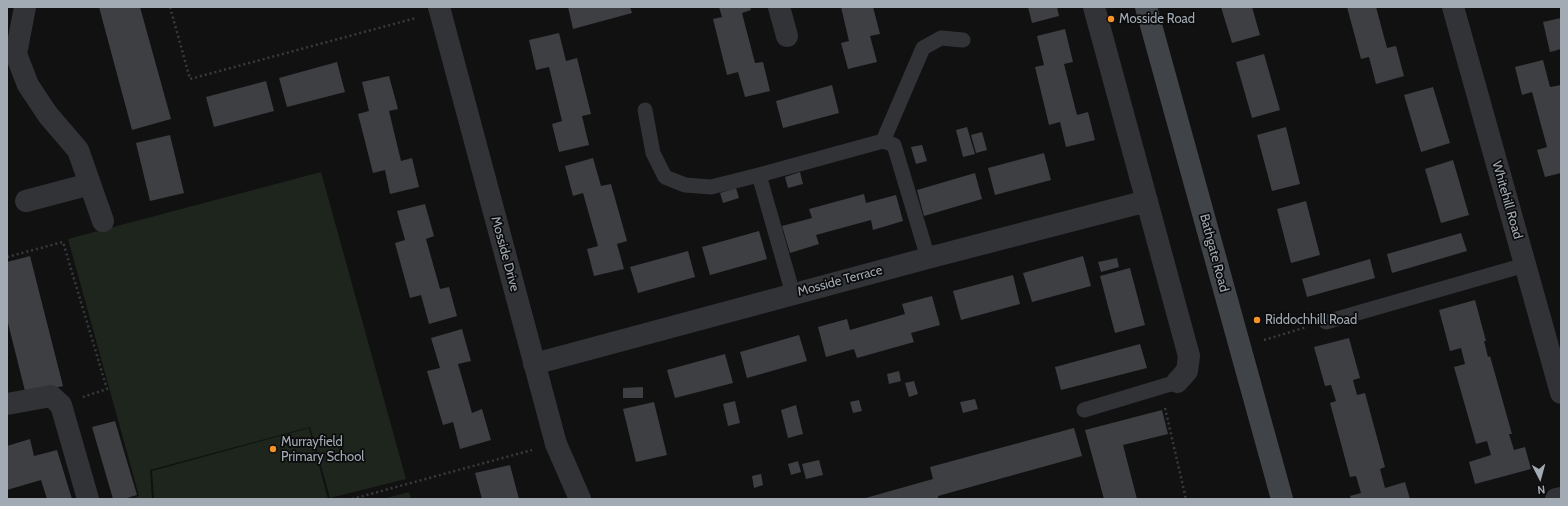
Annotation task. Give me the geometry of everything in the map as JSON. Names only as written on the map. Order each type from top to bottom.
[{"type":"main road","name":"Bathgate Road","points":[[1146,7],[1282,499]]},
{"type":"street","points":[[25,7],[16,54],[28,85],[48,115],[78,150],[103,221]]},
{"type":"street","points":[[779,7],[787,36]]},
{"type":"street","points":[[1094,7],[1189,356],[1187,371],[1169,385]]},
{"type":"street","name":"Whitehill Road","points":[[1453,7],[1561,393]]},
{"type":"street","name":"Mosside Drive","points":[[439,9],[556,444],[580,499]]},
{"type":"street","points":[[26,201],[90,184]]},
{"type":"street","name":"Mosside Terrace","points":[[534,364],[1147,201]]},
{"type":"street","points":[[7,404],[51,396],[61,405],[88,499]]},
{"type":"street","points":[[1556,499],[1561,498]]},
{"type":"lane","points":[[883,141],[923,48],[942,38],[963,40]]},
{"type":"lane","points":[[645,110],[653,153],[665,177],[685,185],[711,187],[883,141],[894,145],[928,258]]},
{"type":"lane","points":[[759,174],[793,294]]},
{"type":"lane","points":[[1326,322],[1525,266]]},
{"type":"lane","points":[[1084,410],[1169,385]]},
{"type":"path","points":[[170,7],[190,79],[439,9]]},
{"type":"path","points":[[7,257],[63,242],[106,389],[61,405]]},
{"type":"path","points":[[1240,346],[1326,322]]},
{"type":"path","points":[[1169,385],[1186,499]]},
{"type":"path","points":[[352,499],[556,444]]},
{"type":"shaded area","points":[[321,172],[406,479],[330,498],[310,427],[150,470],[152,499],[131,499],[139,496],[68,239]]},
{"type":"shaded area","name":"Murrayfield Primary School","points":[[309,428],[328,499],[154,499],[152,471]]},
{"type":"shaded area","points":[[409,492],[411,499],[383,499]]},
{"type":"building","points":[[99,7],[140,7],[171,119],[132,130]]},
{"type":"building","points":[[568,7],[630,7],[632,13],[573,29]]},
{"type":"building","points":[[719,7],[750,7],[751,10],[742,13],[755,63],[763,62],[770,91],[745,97],[738,72],[727,75],[713,19],[722,17]]},
{"type":"building","points":[[841,7],[873,7],[880,34],[870,36],[877,62],[848,69],[841,43],[849,41]]},
{"type":"building","points":[[1028,7],[1057,7],[1059,16],[1032,23]]},
{"type":"building","points":[[1221,7],[1252,7],[1260,35],[1232,43]]},
{"type":"building","points":[[1347,7],[1376,7],[1387,48],[1396,46],[1404,76],[1376,84],[1369,57],[1361,59]]},
{"type":"building","points":[[1561,18],[1561,49],[1550,52],[1543,22]]},
{"type":"building","points":[[1065,29],[1073,62],[1064,64],[1077,115],[1088,112],[1095,140],[1066,147],[1060,122],[1049,125],[1035,67],[1044,65],[1037,36]]},
{"type":"building","points":[[559,33],[566,61],[577,58],[591,114],[582,116],[589,145],[559,152],[552,124],[562,121],[549,67],[536,70],[529,40]]},
{"type":"building","points":[[1264,54],[1280,110],[1252,118],[1236,62]]},
{"type":"building","points":[[1543,60],[1550,87],[1561,85],[1561,173],[1545,177],[1537,150],[1547,147],[1532,92],[1522,95],[1515,67]]},
{"type":"building","points":[[337,62],[345,92],[287,107],[279,78]]},
{"type":"building","points":[[389,76],[398,109],[389,111],[401,161],[412,158],[419,187],[390,194],[385,170],[373,173],[358,114],[369,111],[362,82]]},
{"type":"building","points":[[266,81],[274,111],[214,127],[206,97]]},
{"type":"building","points":[[832,85],[839,113],[783,128],[776,101]]},
{"type":"building","points":[[1433,87],[1450,143],[1421,152],[1404,95]]},
{"type":"building","points":[[967,127],[975,154],[963,157],[956,130]]},
{"type":"building","points":[[1286,127],[1300,184],[1272,191],[1257,135]]},
{"type":"building","points":[[982,132],[987,150],[976,153],[971,135]]},
{"type":"building","points":[[170,135],[184,193],[150,201],[136,143]]},
{"type":"building","points":[[922,145],[927,161],[916,164],[911,147]]},
{"type":"building","points":[[1044,153],[1051,180],[995,195],[988,168]]},
{"type":"building","points":[[593,158],[601,186],[611,184],[627,241],[617,244],[624,269],[594,276],[587,249],[598,246],[583,193],[573,196],[565,166]]},
{"type":"building","points":[[1453,160],[1469,215],[1441,223],[1425,169]]},
{"type":"building","points":[[800,172],[803,184],[788,188],[785,177]]},
{"type":"building","points":[[975,173],[982,199],[924,216],[917,190]]},
{"type":"building","points":[[736,188],[739,198],[723,203],[720,193]]},
{"type":"building","points":[[864,194],[866,203],[896,195],[903,221],[873,230],[871,220],[816,235],[819,244],[790,253],[782,226],[812,218],[809,209]]},
{"type":"building","points":[[1306,201],[1320,255],[1291,263],[1277,209]]},
{"type":"building","points":[[425,204],[434,236],[426,239],[440,289],[449,287],[457,316],[429,324],[421,295],[410,298],[395,243],[405,240],[397,211]]},
{"type":"building","points":[[759,231],[767,259],[710,275],[702,247]]},
{"type":"building","points":[[1461,233],[1467,251],[1392,273],[1387,254]]},
{"type":"building","points":[[688,251],[695,277],[638,293],[630,267]]},
{"type":"building","points":[[30,256],[63,386],[26,395],[7,319],[7,262]]},
{"type":"building","points":[[1083,256],[1091,286],[1032,302],[1023,273]]},
{"type":"building","points":[[1117,258],[1119,267],[1101,272],[1098,262]]},
{"type":"building","points":[[1370,259],[1375,278],[1307,297],[1302,279]]},
{"type":"building","points":[[1130,268],[1145,325],[1115,333],[1100,276]]},
{"type":"building","points":[[1013,275],[1020,304],[961,320],[953,291]]},
{"type":"building","points":[[932,296],[940,325],[911,333],[914,342],[857,358],[854,349],[826,357],[818,327],[847,319],[850,330],[905,314],[902,304]]},
{"type":"building","points":[[1475,300],[1486,341],[1484,341],[1488,357],[1490,356],[1512,434],[1509,434],[1514,450],[1525,447],[1531,469],[1475,484],[1469,462],[1491,455],[1487,441],[1476,444],[1454,367],[1465,364],[1461,348],[1450,351],[1439,310]]},
{"type":"building","points":[[462,329],[471,361],[458,364],[472,413],[482,409],[491,440],[460,449],[453,422],[443,425],[427,371],[440,368],[431,338]]},
{"type":"building","points":[[799,335],[807,361],[747,378],[740,352]]},
{"type":"building","points":[[1349,338],[1360,378],[1353,380],[1357,395],[1365,393],[1385,467],[1380,469],[1385,488],[1405,482],[1410,499],[1351,499],[1350,496],[1361,493],[1356,476],[1350,477],[1330,403],[1336,401],[1331,385],[1325,386],[1314,347]]},
{"type":"building","points":[[1140,344],[1147,368],[1061,390],[1055,367]]},
{"type":"building","points":[[725,354],[733,383],[675,398],[667,370]]},
{"type":"building","points":[[899,371],[901,381],[889,384],[887,374]]},
{"type":"building","points":[[914,381],[918,394],[909,397],[905,383]]},
{"type":"building","points":[[643,387],[643,398],[623,398],[623,388]]},
{"type":"building","points":[[975,399],[978,409],[963,413],[960,402]]},
{"type":"building","points":[[859,400],[862,411],[853,413],[850,402]]},
{"type":"building","points":[[735,401],[740,423],[728,426],[723,404]]},
{"type":"building","points":[[654,402],[667,455],[636,462],[623,409]]},
{"type":"building","points":[[796,405],[803,434],[788,438],[781,410]]},
{"type":"building","points":[[1162,410],[1168,434],[1123,445],[1137,499],[1104,499],[1085,430]]},
{"type":"building","points":[[115,421],[137,495],[124,499],[113,499],[92,427]]},
{"type":"building","points":[[1074,428],[1082,456],[938,496],[938,499],[862,499],[933,479],[930,467]]},
{"type":"building","points":[[30,439],[34,456],[57,450],[72,499],[47,499],[41,480],[7,490],[7,446]]},
{"type":"building","points":[[819,460],[823,475],[806,479],[802,464]]},
{"type":"building","points":[[798,461],[801,472],[791,475],[788,464]]},
{"type":"building","points":[[510,465],[519,499],[482,499],[475,473]]},
{"type":"building","points":[[761,474],[763,485],[754,488],[752,476]]},
{"type":"place","name":"Mosside Road","points":[[1111,19]]},
{"type":"place","name":"Riddochhill Road","points":[[1257,320]]},
{"type":"place","name":"Murrayfield Primary School","points":[[273,449]]}]
